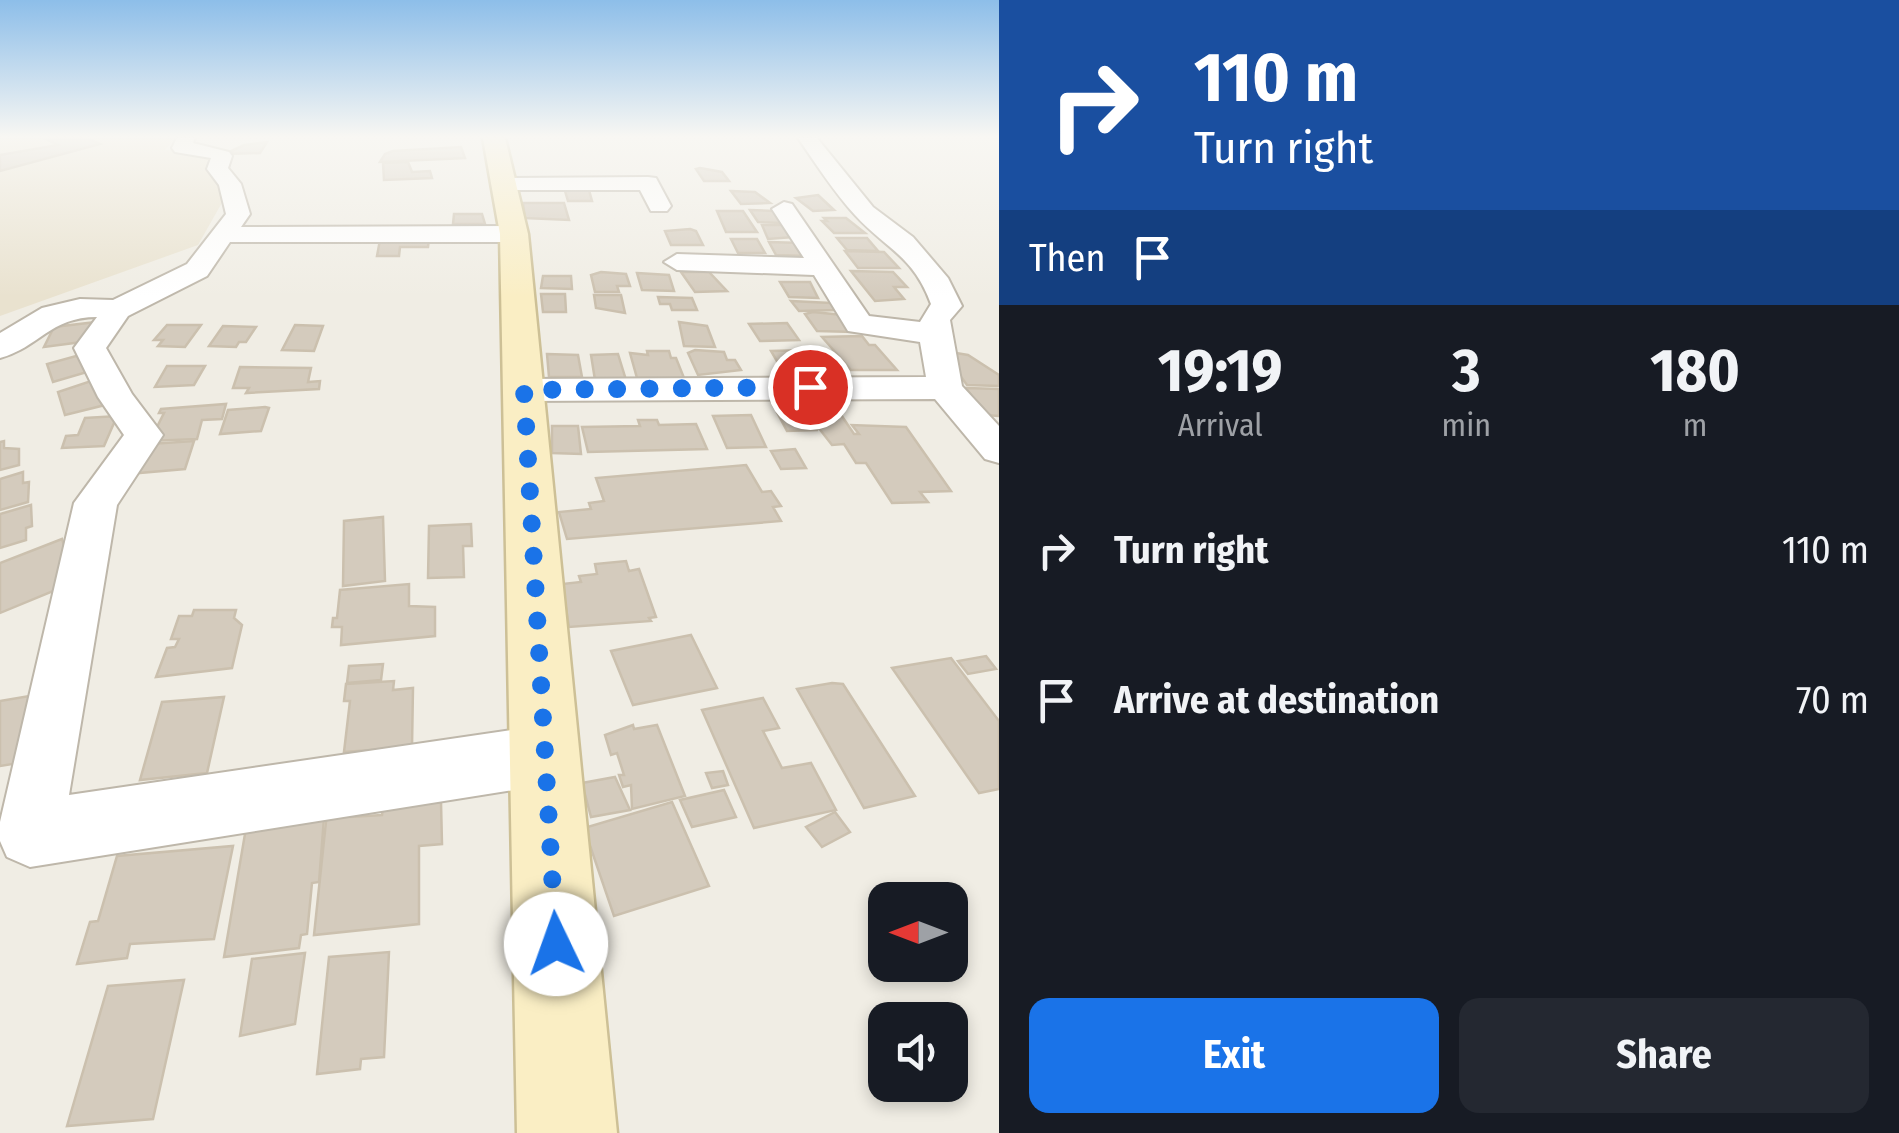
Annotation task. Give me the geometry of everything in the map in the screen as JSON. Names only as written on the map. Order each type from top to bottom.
[{"type":"street","points":[[232,191],[238,214],[197,270],[117,310],[90,348],[116,396],[144,434],[96,503],[30,834],[545,755]]},
{"type":"street","points":[[506,191],[524,390],[567,1133]]},
{"type":"street","points":[[222,235],[510,209],[610,191]]},
{"type":"street","points":[[651,191],[659,206]]},
{"type":"street","points":[[848,191],[865,212],[904,242],[938,284],[947,306],[935,318],[945,388],[999,450]]},
{"type":"street","points":[[784,209],[859,324],[935,334]]},
{"type":"street","points":[[677,262],[823,267]]},
{"type":"street","points":[[0,348],[49,312],[95,307],[117,310]]},
{"type":"street","points":[[524,390],[945,388]]},
{"type":"shaded area","points":[[0,191],[228,192],[198,245],[0,316]]},
{"type":"building","points":[[565,191],[589,191],[592,201],[568,201]]},
{"type":"building","points":[[731,191],[755,192],[770,203],[741,204]]},
{"type":"building","points":[[818,195],[834,210],[813,211],[796,198]]},
{"type":"building","points":[[523,203],[564,203],[569,220],[525,218]]},
{"type":"building","points":[[750,210],[774,211],[782,223],[758,222]]},
{"type":"building","points":[[717,211],[743,211],[757,232],[726,232]]},
{"type":"building","points":[[454,214],[482,214],[485,224],[453,224]]},
{"type":"building","points":[[824,218],[846,218],[865,233],[834,233],[822,221],[827,221]]},
{"type":"building","points":[[762,225],[787,225],[795,237],[768,239]]},
{"type":"building","points":[[665,231],[696,231],[703,245],[671,245]]},
{"type":"building","points":[[837,238],[867,238],[878,251],[847,250]]},
{"type":"building","points":[[429,239],[428,247],[400,247],[399,256],[377,256],[380,240]]},
{"type":"building","points":[[731,239],[757,239],[765,253],[738,253]]},
{"type":"building","points":[[769,242],[801,243],[809,256],[776,255]]},
{"type":"building","points":[[845,251],[884,252],[899,268],[858,268]]},
{"type":"building","points":[[851,271],[893,272],[907,287],[894,287],[904,299],[875,301]]},
{"type":"building","points":[[681,272],[709,272],[727,291],[695,292]]},
{"type":"building","points":[[637,273],[669,275],[674,291],[642,290]]},
{"type":"building","points":[[626,274],[630,286],[617,286],[619,292],[595,292],[591,275]]},
{"type":"building","points":[[543,276],[571,276],[572,289],[541,288]]},
{"type":"building","points":[[780,282],[810,282],[818,298],[789,297]]},
{"type":"building","points":[[541,294],[565,294],[566,312],[543,312]]},
{"type":"building","points":[[594,295],[621,295],[625,313],[596,308]]},
{"type":"building","points":[[658,297],[692,298],[697,310],[672,310],[670,304],[660,304]]},
{"type":"building","points":[[791,301],[831,303],[837,310],[799,311]]},
{"type":"building","points":[[805,314],[843,315],[853,332],[817,331]]},
{"type":"building","points":[[96,322],[89,341],[44,347],[54,327]]},
{"type":"building","points":[[679,322],[707,326],[715,347],[684,346]]},
{"type":"building","points":[[787,323],[799,340],[760,341],[749,324]]},
{"type":"building","points":[[167,325],[201,325],[185,347],[158,346],[163,340],[154,340]]},
{"type":"building","points":[[295,325],[323,326],[314,351],[282,350]]},
{"type":"building","points":[[223,326],[256,327],[246,342],[239,342],[236,347],[209,346]]},
{"type":"building","points":[[862,336],[897,370],[851,370],[822,337]]},
{"type":"building","points":[[809,350],[823,376],[783,379],[771,351]]},
{"type":"building","points":[[647,351],[669,351],[686,383],[650,383],[649,378],[637,378],[630,353],[648,355]]},
{"type":"building","points":[[724,352],[727,360],[735,360],[741,370],[698,375],[688,353]]},
{"type":"building","points":[[950,352],[968,355],[999,375],[999,386],[967,385],[951,363]]},
{"type":"building","points":[[87,353],[94,370],[53,382],[47,364]]},
{"type":"building","points":[[547,354],[578,355],[582,377],[549,377]]},
{"type":"building","points":[[618,354],[626,380],[595,380],[591,355]]},
{"type":"building","points":[[167,366],[205,366],[194,385],[155,387]]},
{"type":"building","points":[[240,367],[311,368],[308,382],[320,381],[319,389],[246,393],[249,388],[233,388]]},
{"type":"building","points":[[100,378],[109,404],[65,415],[58,392]]},
{"type":"building","points":[[966,388],[999,389],[999,416],[985,415]]},
{"type":"building","points":[[831,400],[854,434],[859,434],[852,425],[906,427],[951,491],[920,492],[928,502],[892,503],[866,463],[856,463],[844,444],[832,445],[818,427],[787,431],[772,403]]},
{"type":"building","points":[[226,404],[222,419],[202,420],[197,439],[150,441],[164,413],[159,413],[161,409]]},
{"type":"building","points":[[269,408],[261,431],[220,434],[228,410]]},
{"type":"building","points":[[751,415],[766,447],[727,448],[713,416]]},
{"type":"building","points":[[117,416],[104,446],[62,448],[66,436],[78,435],[85,418]]},
{"type":"building","points":[[638,420],[657,420],[659,425],[696,424],[707,449],[588,452],[582,427],[640,426]]},
{"type":"building","points":[[552,426],[578,426],[581,454],[552,453]]},
{"type":"building","points":[[4,441],[4,448],[19,449],[19,465],[0,470],[0,442]]},
{"type":"building","points":[[194,441],[185,469],[139,473],[150,444]]},
{"type":"building","points":[[795,449],[806,468],[781,469],[771,451]]},
{"type":"building","points":[[746,465],[762,492],[771,491],[781,506],[773,507],[781,521],[567,539],[559,512],[591,509],[589,503],[604,501],[596,478]]},
{"type":"building","points":[[23,472],[23,483],[29,482],[28,502],[0,510],[0,479]]},
{"type":"building","points":[[31,505],[32,526],[26,528],[26,540],[0,548],[0,514]]},
{"type":"building","points":[[383,517],[385,581],[343,586],[344,521]]},
{"type":"building","points":[[471,524],[472,546],[463,546],[464,577],[428,578],[429,526]]},
{"type":"building","points":[[62,539],[75,582],[0,613],[0,563]]},
{"type":"building","points":[[626,561],[629,571],[639,569],[656,617],[649,618],[651,621],[569,627],[562,584],[581,582],[579,576],[597,574],[595,564]]},
{"type":"building","points":[[409,584],[409,606],[435,607],[435,636],[341,645],[342,627],[332,627],[340,590]]},
{"type":"building","points":[[194,610],[236,610],[234,618],[242,625],[232,668],[156,677],[167,648],[175,647],[179,639],[171,639],[179,616],[192,616]]},
{"type":"building","points":[[691,635],[717,688],[633,705],[611,651]]},
{"type":"building","points":[[986,656],[996,669],[968,674],[958,661]]},
{"type":"building","points":[[951,658],[999,721],[999,789],[979,793],[892,668]]},
{"type":"building","points":[[383,664],[381,680],[347,683],[349,666]]},
{"type":"building","points":[[394,681],[393,690],[413,688],[412,747],[344,752],[350,701],[344,701],[346,684]]},
{"type":"building","points":[[843,684],[915,796],[864,808],[797,689]]},
{"type":"building","points":[[41,694],[19,763],[0,766],[0,701]]},
{"type":"building","points":[[224,697],[207,773],[140,780],[162,702]]},
{"type":"building","points":[[763,698],[779,728],[763,731],[782,768],[811,763],[836,810],[754,828],[702,710]]},
{"type":"building","points":[[633,725],[634,729],[657,725],[685,796],[632,809],[631,785],[623,787],[619,775],[624,775],[617,753],[611,755],[605,735]]},
{"type":"building","points":[[723,771],[728,785],[712,788],[706,773]]},
{"type":"building","points":[[615,777],[630,810],[591,817],[582,783]]},
{"type":"building","points":[[724,790],[736,817],[692,827],[680,800]]},
{"type":"building","points":[[441,802],[442,844],[419,846],[419,924],[314,935],[327,812],[352,810],[351,817],[382,815],[383,807]]},
{"type":"building","points":[[672,802],[709,886],[614,916],[584,828]]},
{"type":"building","points":[[835,812],[850,832],[822,847],[806,827]]},
{"type":"building","points":[[324,818],[319,882],[312,883],[307,934],[301,935],[299,948],[224,957],[246,828]]},
{"type":"building","points":[[233,846],[214,939],[130,944],[127,958],[77,964],[90,922],[98,921],[117,856]]},
{"type":"building","points":[[389,952],[384,1057],[361,1059],[360,1069],[317,1074],[329,957]]},
{"type":"building","points":[[305,953],[295,1024],[240,1036],[252,959]]},
{"type":"building","points":[[184,980],[153,1119],[67,1126],[108,986]]},
{"type":"route","points":[[556,944],[524,390],[810,387]]}]
